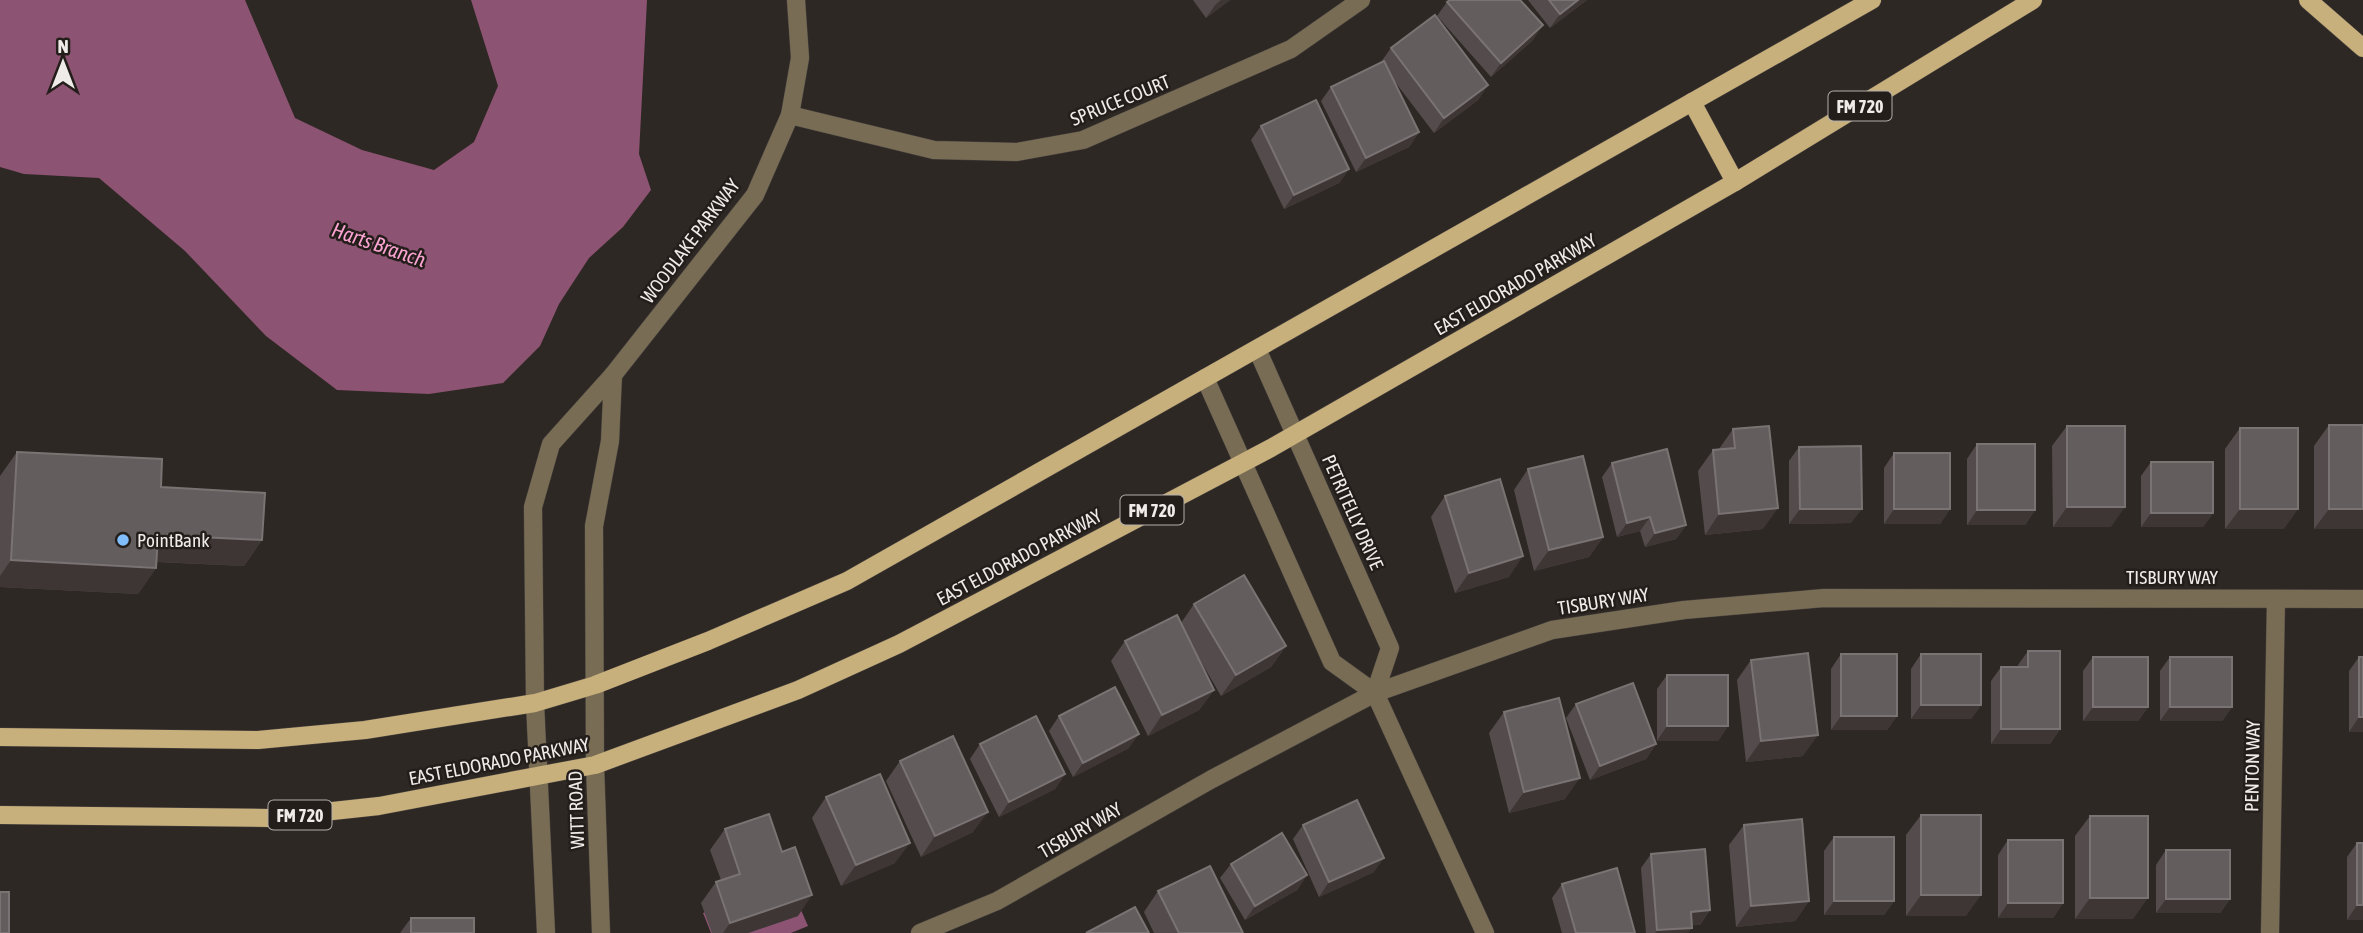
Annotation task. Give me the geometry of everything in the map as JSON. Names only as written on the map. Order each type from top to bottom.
[{"type":"main road","points":[[0,737],[258,740],[365,730],[535,703],[595,685],[708,641],[847,581],[1871,0]]},
{"type":"main road","name":"EAST ELDORADO PARKWAY","points":[[0,815],[268,818],[379,806],[596,765],[798,690],[899,644],[1295,434],[1735,182],[2032,0]]},
{"type":"main road","points":[[2308,0],[2363,48]]},
{"type":"main road","points":[[1692,102],[1735,182]]},
{"type":"street","name":"WOODLAKE PARKWAY","points":[[535,703],[533,508],[551,444],[613,375],[755,195],[790,115],[800,58],[796,0]]},
{"type":"street","name":"SPRUCE COURT","points":[[790,115],[934,150],[1017,152],[1083,141],[1292,49],[1361,0]]},
{"type":"street","name":"PETRITELLY DRIVE","points":[[1257,349],[1390,648],[1375,693]]},
{"type":"street","points":[[595,685],[594,526],[610,441],[613,375]]},
{"type":"street","points":[[1205,378],[1332,662],[1375,693],[1485,933]]},
{"type":"street","name":"TISBURY WAY","points":[[920,933],[997,901],[1212,779],[1375,693],[1552,631],[1684,610],[1880,596],[2363,598]]},
{"type":"street","name":"PENTON WAY","points":[[2270,933],[2276,599]]},
{"type":"street","name":"WITT ROAD","points":[[595,685],[601,933]]},
{"type":"street","name":"WITT ROAD","points":[[535,703],[547,933]]},
{"type":"water","name":"Harts Branch","points":[[0,0],[245,0],[295,118],[362,150],[434,170],[474,142],[498,86],[471,0],[647,0],[639,154],[651,190],[623,227],[589,258],[559,304],[540,346],[503,383],[429,394],[337,390],[266,336],[185,251],[99,178],[24,174],[0,167]]},
{"type":"water","points":[[787,878],[808,926],[791,933],[711,933],[703,913]]},
{"type":"building","points":[[1520,0],[1543,25],[1501,63],[1447,2]]},
{"type":"building","points":[[1549,0],[1578,0],[1560,14]]},
{"type":"building","points":[[1435,15],[1488,85],[1444,118],[1391,48]]},
{"type":"building","points":[[1384,61],[1419,132],[1366,158],[1331,87]]},
{"type":"building","points":[[1316,100],[1349,169],[1294,195],[1261,126]]},
{"type":"building","points":[[2329,425],[2363,425],[2363,509],[2329,509]]},
{"type":"building","points":[[1769,426],[1778,508],[1719,514],[1713,450],[1735,448],[1733,429]]},
{"type":"building","points":[[2067,426],[2125,426],[2125,507],[2067,507]]},
{"type":"building","points":[[2240,428],[2298,428],[2298,509],[2240,509]]},
{"type":"building","points":[[1977,444],[2035,444],[2035,510],[1977,510]]},
{"type":"building","points":[[1861,446],[1862,509],[1800,509],[1799,447]]},
{"type":"building","points":[[1667,449],[1686,525],[1655,533],[1650,517],[1627,523],[1612,463]]},
{"type":"building","name":"PointBank","points":[[17,452],[162,459],[161,487],[265,493],[262,540],[158,535],[156,568],[11,560]]},
{"type":"building","points":[[1894,453],[1950,453],[1950,509],[1894,509]]},
{"type":"building","points":[[1583,456],[1603,537],[1549,550],[1528,469]]},
{"type":"building","points":[[2151,462],[2213,462],[2213,513],[2151,513]]},
{"type":"building","points":[[1500,479],[1523,556],[1469,573],[1445,496]]},
{"type":"building","points":[[1244,575],[1286,646],[1236,675],[1194,604]]},
{"type":"building","points":[[1177,615],[1214,690],[1162,715],[1125,641]]},
{"type":"building","points":[[2028,651],[2060,651],[2060,729],[2001,729],[2001,667],[2028,667]]},
{"type":"building","points":[[1808,653],[1818,735],[1761,741],[1751,660]]},
{"type":"building","points":[[1841,654],[1897,654],[1897,716],[1841,716]]},
{"type":"building","points":[[1921,654],[1981,654],[1981,705],[1921,705]]},
{"type":"building","points":[[2093,657],[2148,657],[2148,707],[2093,707]]},
{"type":"building","points":[[2170,657],[2232,657],[2232,707],[2170,707]]},
{"type":"building","points":[[2359,657],[2363,657],[2363,717],[2359,717]]},
{"type":"building","points":[[1667,675],[1728,675],[1728,726],[1667,726]]},
{"type":"building","points":[[1633,683],[1656,744],[1600,766],[1576,704]]},
{"type":"building","points":[[1115,687],[1139,734],[1083,763],[1059,716]]},
{"type":"building","points":[[1559,698],[1580,778],[1524,792],[1504,712]]},
{"type":"building","points":[[1036,716],[1065,774],[1009,802],[980,744]]},
{"type":"building","points":[[953,736],[988,812],[935,836],[900,761]]},
{"type":"building","points":[[880,774],[910,843],[856,865],[826,797]]},
{"type":"building","points":[[1357,800],[1384,858],[1329,882],[1303,825]]},
{"type":"building","points":[[769,814],[782,852],[795,847],[812,895],[730,923],[716,882],[740,874],[725,829]]},
{"type":"building","points":[[1921,815],[1981,815],[1981,895],[1921,895]]},
{"type":"building","points":[[2090,816],[2148,816],[2148,898],[2090,898]]},
{"type":"building","points":[[1802,819],[1809,901],[1751,906],[1744,825]]},
{"type":"building","points":[[1282,833],[1307,875],[1255,906],[1231,864]]},
{"type":"building","points":[[1834,837],[1894,837],[1894,901],[1834,901]]},
{"type":"building","points":[[2008,840],[2063,840],[2063,903],[2008,903]]},
{"type":"building","points":[[2357,843],[2363,843],[2363,905],[2357,905]]},
{"type":"building","points":[[1705,849],[1710,910],[1691,912],[1692,928],[1657,930],[1651,854]]},
{"type":"building","points":[[2166,850],[2230,850],[2230,899],[2166,899]]},
{"type":"building","points":[[1210,866],[1243,933],[1179,933],[1158,891]]},
{"type":"building","points":[[1617,868],[1635,933],[1576,933],[1562,884]]},
{"type":"building","points":[[0,892],[9,892],[9,933],[0,933]]},
{"type":"building","points":[[1135,907],[1149,933],[1086,933]]},
{"type":"building","points":[[411,918],[474,918],[474,933],[411,933]]},
{"type":"place","name":"PointBank","points":[[123,540]]}]
